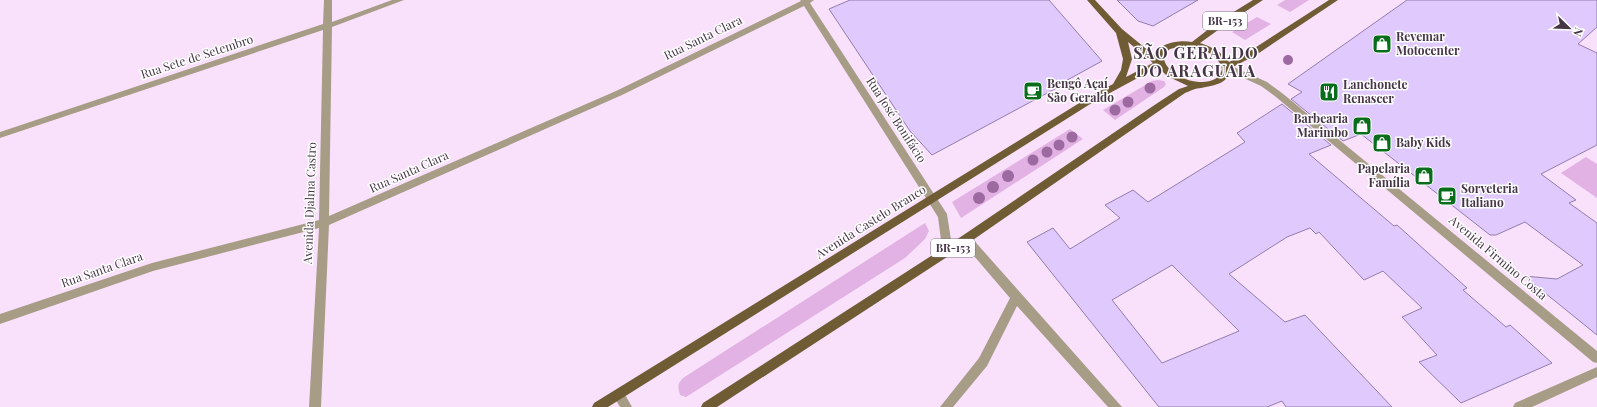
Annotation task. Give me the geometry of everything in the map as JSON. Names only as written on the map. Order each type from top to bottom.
[{"type":"main road","points":[[1091,0],[1120,31],[1159,63]]},
{"type":"main road","name":"BR-153","points":[[1194,44],[1222,23],[1259,0]]},
{"type":"main road","points":[[1227,67],[1253,53],[1334,0]]},
{"type":"main road","points":[[1115,86],[1127,69],[1128,54],[1120,31]]},
{"type":"main road","name":"BR-153","points":[[707,407],[966,239],[1182,91],[1197,86],[1221,82],[1226,75],[1227,67],[1223,60],[1215,53],[1194,44],[1171,45],[1163,50],[1159,56],[1159,63],[1166,73],[1180,81],[1197,86]]},
{"type":"main road","name":"Avenida Castelo Branco","points":[[598,407],[1115,86],[1159,63]]},
{"type":"street","name":"Avenida Djalma Castro","points":[[314,407],[324,223],[328,0]]},
{"type":"street","name":"Rua Sete de Setembro","points":[[0,135],[327,26],[400,0]]},
{"type":"street","name":"Rua José Bonifácio","points":[[806,1],[944,217],[946,240],[936,258]]},
{"type":"street","name":"Rua Santa Clara","points":[[0,319],[152,267],[324,223],[619,93],[806,1]]},
{"type":"street","name":"Avenida Firmino Costa","points":[[1227,67],[1264,84],[1280,94],[1597,358]]},
{"type":"street","points":[[966,239],[1016,297],[1116,407]]},
{"type":"street","points":[[946,407],[983,362],[1016,297]]},
{"type":"street","points":[[1519,407],[1597,372]]},
{"type":"street","points":[[619,395],[626,407]]},
{"type":"shaded area","points":[[1285,0],[1309,0],[1290,12],[1277,5]]},
{"type":"shaded area","points":[[1257,17],[1271,24],[1245,40],[1232,32]]},
{"type":"shaded area","points":[[1152,81],[1164,81],[1166,84],[1164,87],[1115,120],[1103,110]]},
{"type":"shaded area","points":[[1070,129],[1083,139],[961,218],[952,202]]},
{"type":"shaded area","points":[[1586,157],[1597,164],[1597,198],[1561,173]]},
{"type":"shaded area","points":[[925,223],[929,231],[925,239],[905,258],[686,397],[680,395],[678,386],[683,378]]},
{"type":"building","points":[[850,0],[1049,0],[1102,61],[1062,83],[1064,84],[932,155],[910,131],[829,9]]},
{"type":"building","points":[[1117,0],[1198,0],[1153,26],[1138,21]]},
{"type":"building","points":[[1407,0],[1597,0],[1597,27],[1578,44],[1597,53],[1597,145],[1541,174],[1576,200],[1569,203],[1597,223],[1597,335],[1524,276],[1557,279],[1583,265],[1525,222],[1496,235],[1490,235],[1361,134],[1343,141],[1291,99],[1302,92],[1288,84]]},
{"type":"building","points":[[1282,104],[1331,145],[1309,154],[1394,226],[1397,225],[1467,288],[1463,290],[1506,327],[1510,325],[1552,363],[1461,403],[1419,362],[1437,355],[1402,317],[1422,308],[1383,271],[1364,280],[1319,232],[1316,234],[1310,228],[1287,237],[1229,274],[1285,322],[1305,315],[1392,407],[1286,407],[1282,401],[1267,407],[1159,407],[1027,242],[1053,228],[1070,249],[1120,218],[1105,205],[1133,190],[1148,202],[1245,142],[1237,133]],"holes":[[[1172,265],[1239,331],[1162,363],[1112,300]]]},
{"type":"place","name":"Revemar Motocenter","points":[[1382,44]]},
{"type":"place","name":"Bengô Açaí São Geraldo","points":[[1033,91]]},
{"type":"place","name":"Lanchonete Renascer","points":[[1329,92]]},
{"type":"place","name":"Barbearia Marimbo","points":[[1362,126]]},
{"type":"place","name":"Baby Kids","points":[[1382,143]]},
{"type":"place","name":"Papelaria Família","points":[[1424,176]]},
{"type":"place","name":"Sorveteria Italiano","points":[[1447,196]]},
{"type":"district","name":"SÃO GERALDO DO ARAGUAIA","points":[[1196,62]]}]
